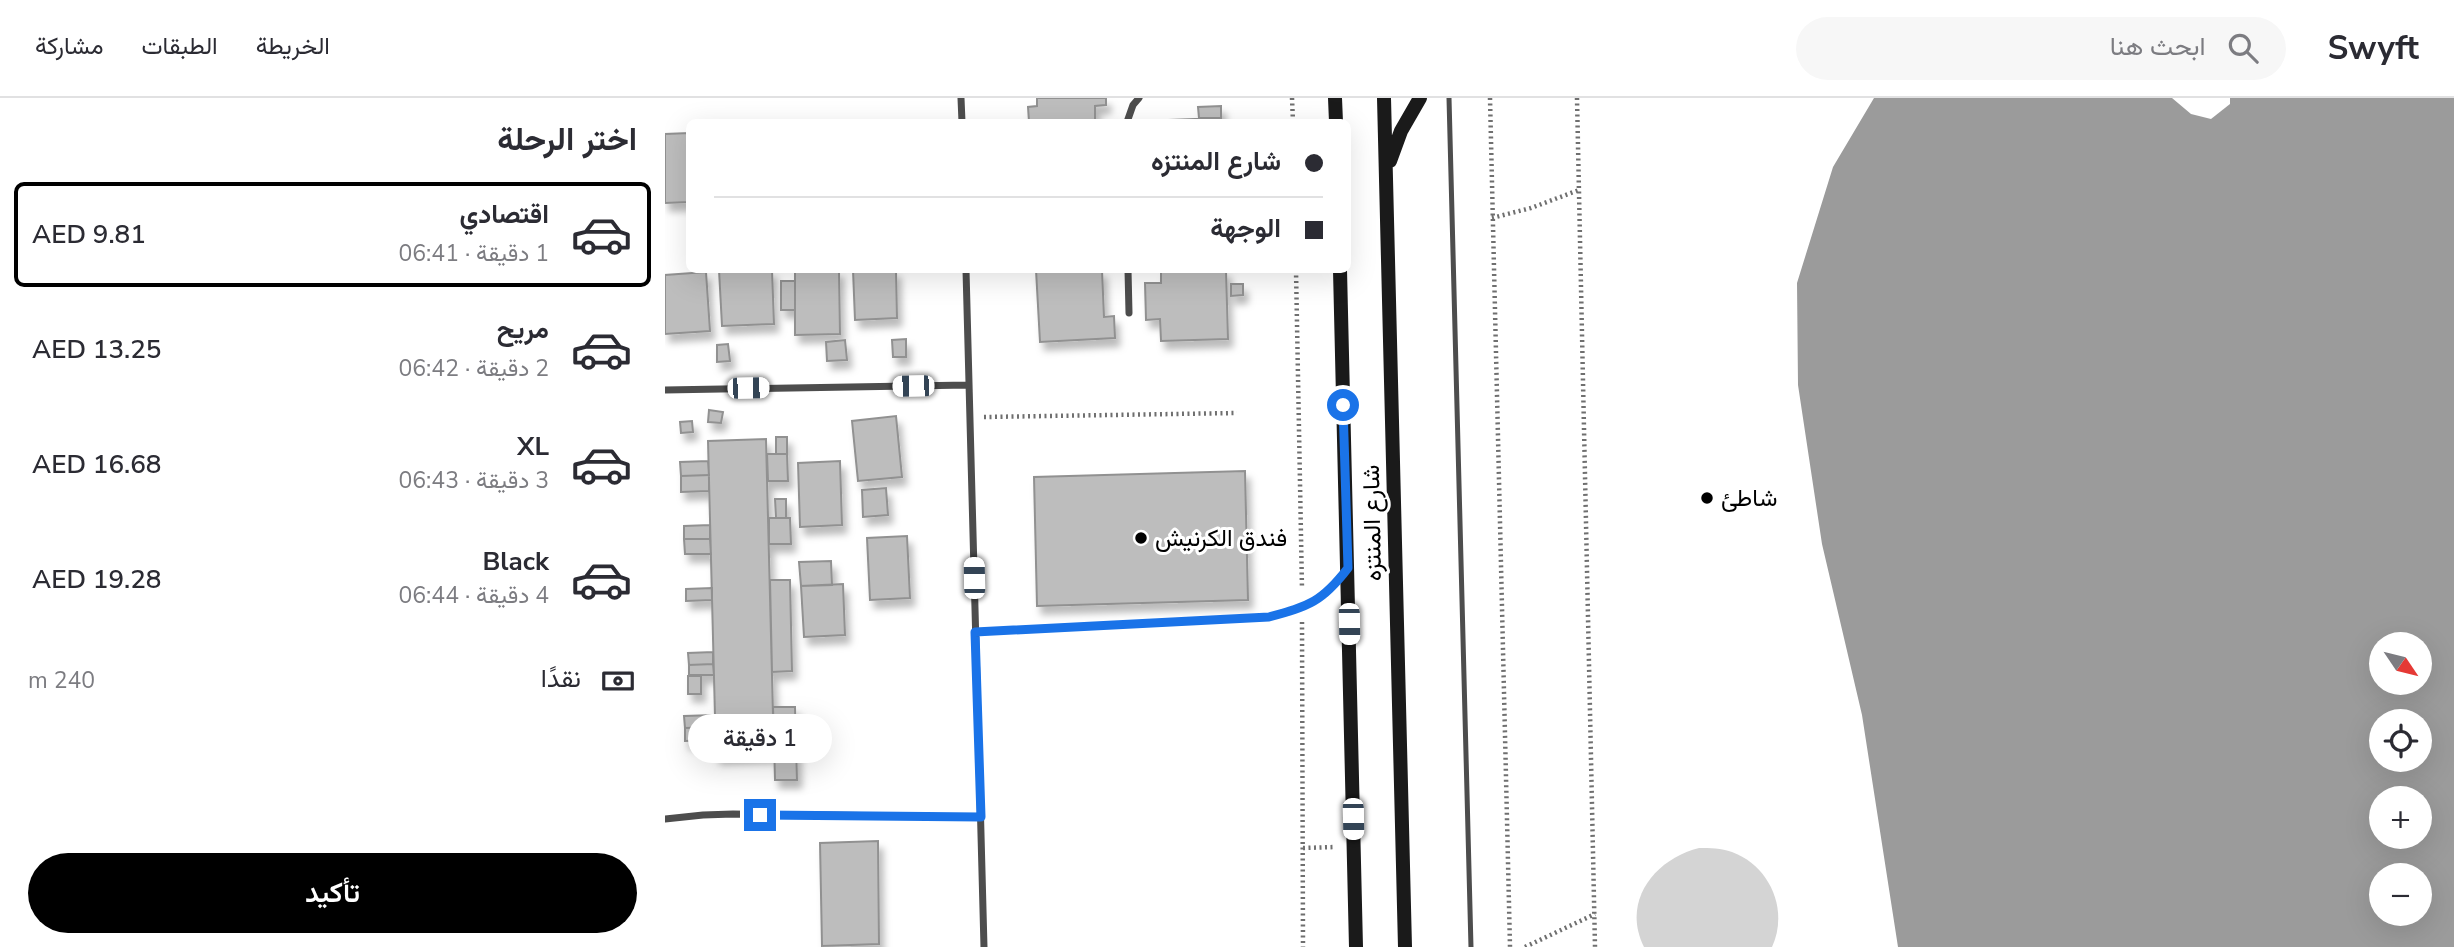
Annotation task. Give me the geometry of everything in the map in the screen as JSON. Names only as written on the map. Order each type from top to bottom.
[{"type":"main road","points":[[1335,98],[1336,119]]},
{"type":"main road","name":"شارع المنتزه","points":[[1384,98],[1405,947]]},
{"type":"main road","points":[[1386,172],[1401,131],[1420,98]]},
{"type":"main road","name":"شارع المنتزه","points":[[1340,273],[1356,947]]},
{"type":"street","points":[[961,98],[962,119]]},
{"type":"street","points":[[1128,119],[1132,105],[1139,98]]},
{"type":"street","points":[[965,273],[984,947]]},
{"type":"street","points":[[1128,273],[1129,313]]},
{"type":"street","points":[[665,390],[968,385]]},
{"type":"street","points":[[975,632],[1269,617],[1315,602],[1333,587],[1348,568]]},
{"type":"street","points":[[665,819],[733,814],[981,817]]},
{"type":"lane","points":[[1449,98],[1471,947]]},
{"type":"path","points":[[1292,98],[1293,119]]},
{"type":"path","points":[[1490,98],[1510,947]]},
{"type":"path","points":[[1577,98],[1595,947]]},
{"type":"path","points":[[1492,218],[1531,208],[1579,190]]},
{"type":"path","points":[[969,417],[1237,413]]},
{"type":"path","points":[[1303,848],[1353,847]]},
{"type":"path","points":[[1525,947],[1595,914]]},
{"type":"shaded area","points":[[1874,98],[2454,98],[2454,947],[1898,947],[1862,715],[1822,544],[1798,385],[1797,283],[1833,167]]},
{"type":"shaded area","points":[[1699,848],[1732,852],[1757,868],[1766,878],[1777,904],[1777,933],[1772,947],[1644,947],[1638,930],[1637,914],[1646,884],[1669,862]]},
{"type":"pier","points":[[2172,98],[2230,98],[2230,104],[2211,119],[2191,114]]},
{"type":"building","points":[[1037,98],[1106,98],[1106,105],[1095,106],[1095,119],[1029,119],[1028,107],[1037,106]]},
{"type":"building","points":[[1221,106],[1221,118],[1199,118],[1198,107]]},
{"type":"building","points":[[686,133],[686,202],[665,203],[665,134]]},
{"type":"building","points":[[706,273],[710,331],[665,334],[665,275]]},
{"type":"building","points":[[719,273],[772,273],[774,324],[722,326]]},
{"type":"building","points":[[795,273],[839,273],[840,334],[795,335]]},
{"type":"building","points":[[853,273],[896,273],[897,318],[855,320]]},
{"type":"building","points":[[1036,273],[1102,273],[1104,317],[1114,316],[1115,338],[1040,342]]},
{"type":"building","points":[[1161,273],[1226,273],[1228,339],[1161,341],[1160,319],[1146,320],[1145,283],[1161,283]]},
{"type":"building","points":[[781,281],[795,281],[795,310],[781,310]]},
{"type":"building","points":[[1231,284],[1243,284],[1243,295],[1231,296]]},
{"type":"building","points":[[906,339],[906,357],[893,357],[892,340]]},
{"type":"building","points":[[845,340],[847,360],[827,361],[826,342]]},
{"type":"building","points":[[728,344],[730,361],[717,362],[717,345]]},
{"type":"building","points":[[709,410],[723,412],[721,423],[708,422]]},
{"type":"building","points":[[896,416],[902,477],[858,481],[852,421]]},
{"type":"building","points":[[692,421],[693,432],[681,433],[680,422]]},
{"type":"building","points":[[776,437],[787,437],[787,454],[776,454]]},
{"type":"building","points":[[766,439],[774,754],[716,756],[708,441]]},
{"type":"building","points":[[767,454],[787,454],[788,481],[768,481]]},
{"type":"building","points":[[708,461],[709,475],[681,476],[680,462]]},
{"type":"building","points":[[840,461],[842,525],[800,527],[798,463]]},
{"type":"building","name":"فندق الكرنيش","points":[[1245,471],[1248,600],[1037,606],[1034,477]]},
{"type":"building","points":[[709,475],[709,491],[681,492],[681,476]]},
{"type":"building","points":[[886,488],[888,515],[863,517],[862,490]]},
{"type":"building","points":[[775,499],[786,499],[786,518],[776,518]]},
{"type":"building","points":[[769,518],[790,518],[791,544],[769,544]]},
{"type":"building","points":[[710,525],[710,539],[684,539],[684,526]]},
{"type":"building","points":[[907,536],[910,598],[870,600],[867,538]]},
{"type":"building","points":[[684,539],[710,539],[711,554],[685,554]]},
{"type":"building","points":[[831,561],[832,585],[801,586],[799,562]]},
{"type":"building","points":[[770,580],[790,580],[792,671],[772,672]]},
{"type":"building","points":[[843,584],[845,635],[804,637],[801,586]]},
{"type":"building","points":[[712,588],[712,600],[686,601],[686,589]]},
{"type":"building","points":[[713,652],[713,664],[689,665],[688,653]]},
{"type":"building","points":[[713,664],[714,675],[689,675],[689,665]]},
{"type":"building","points":[[688,676],[701,676],[701,694],[688,694]]},
{"type":"building","points":[[773,707],[795,707],[797,780],[775,780]]},
{"type":"building","points":[[715,715],[715,727],[685,728],[684,716]]},
{"type":"building","points":[[715,727],[715,740],[685,741],[685,728]]},
{"type":"building","points":[[878,841],[879,944],[822,946],[820,843]]},
{"type":"place","name":"شاطئ","points":[[1707,498]]},
{"type":"place","name":"فندق الكرنيش","points":[[1141,538]]},
{"type":"route","points":[[760,815],[981,817],[975,632],[1269,617],[1315,602],[1333,587],[1348,568],[1343,405]]}]
